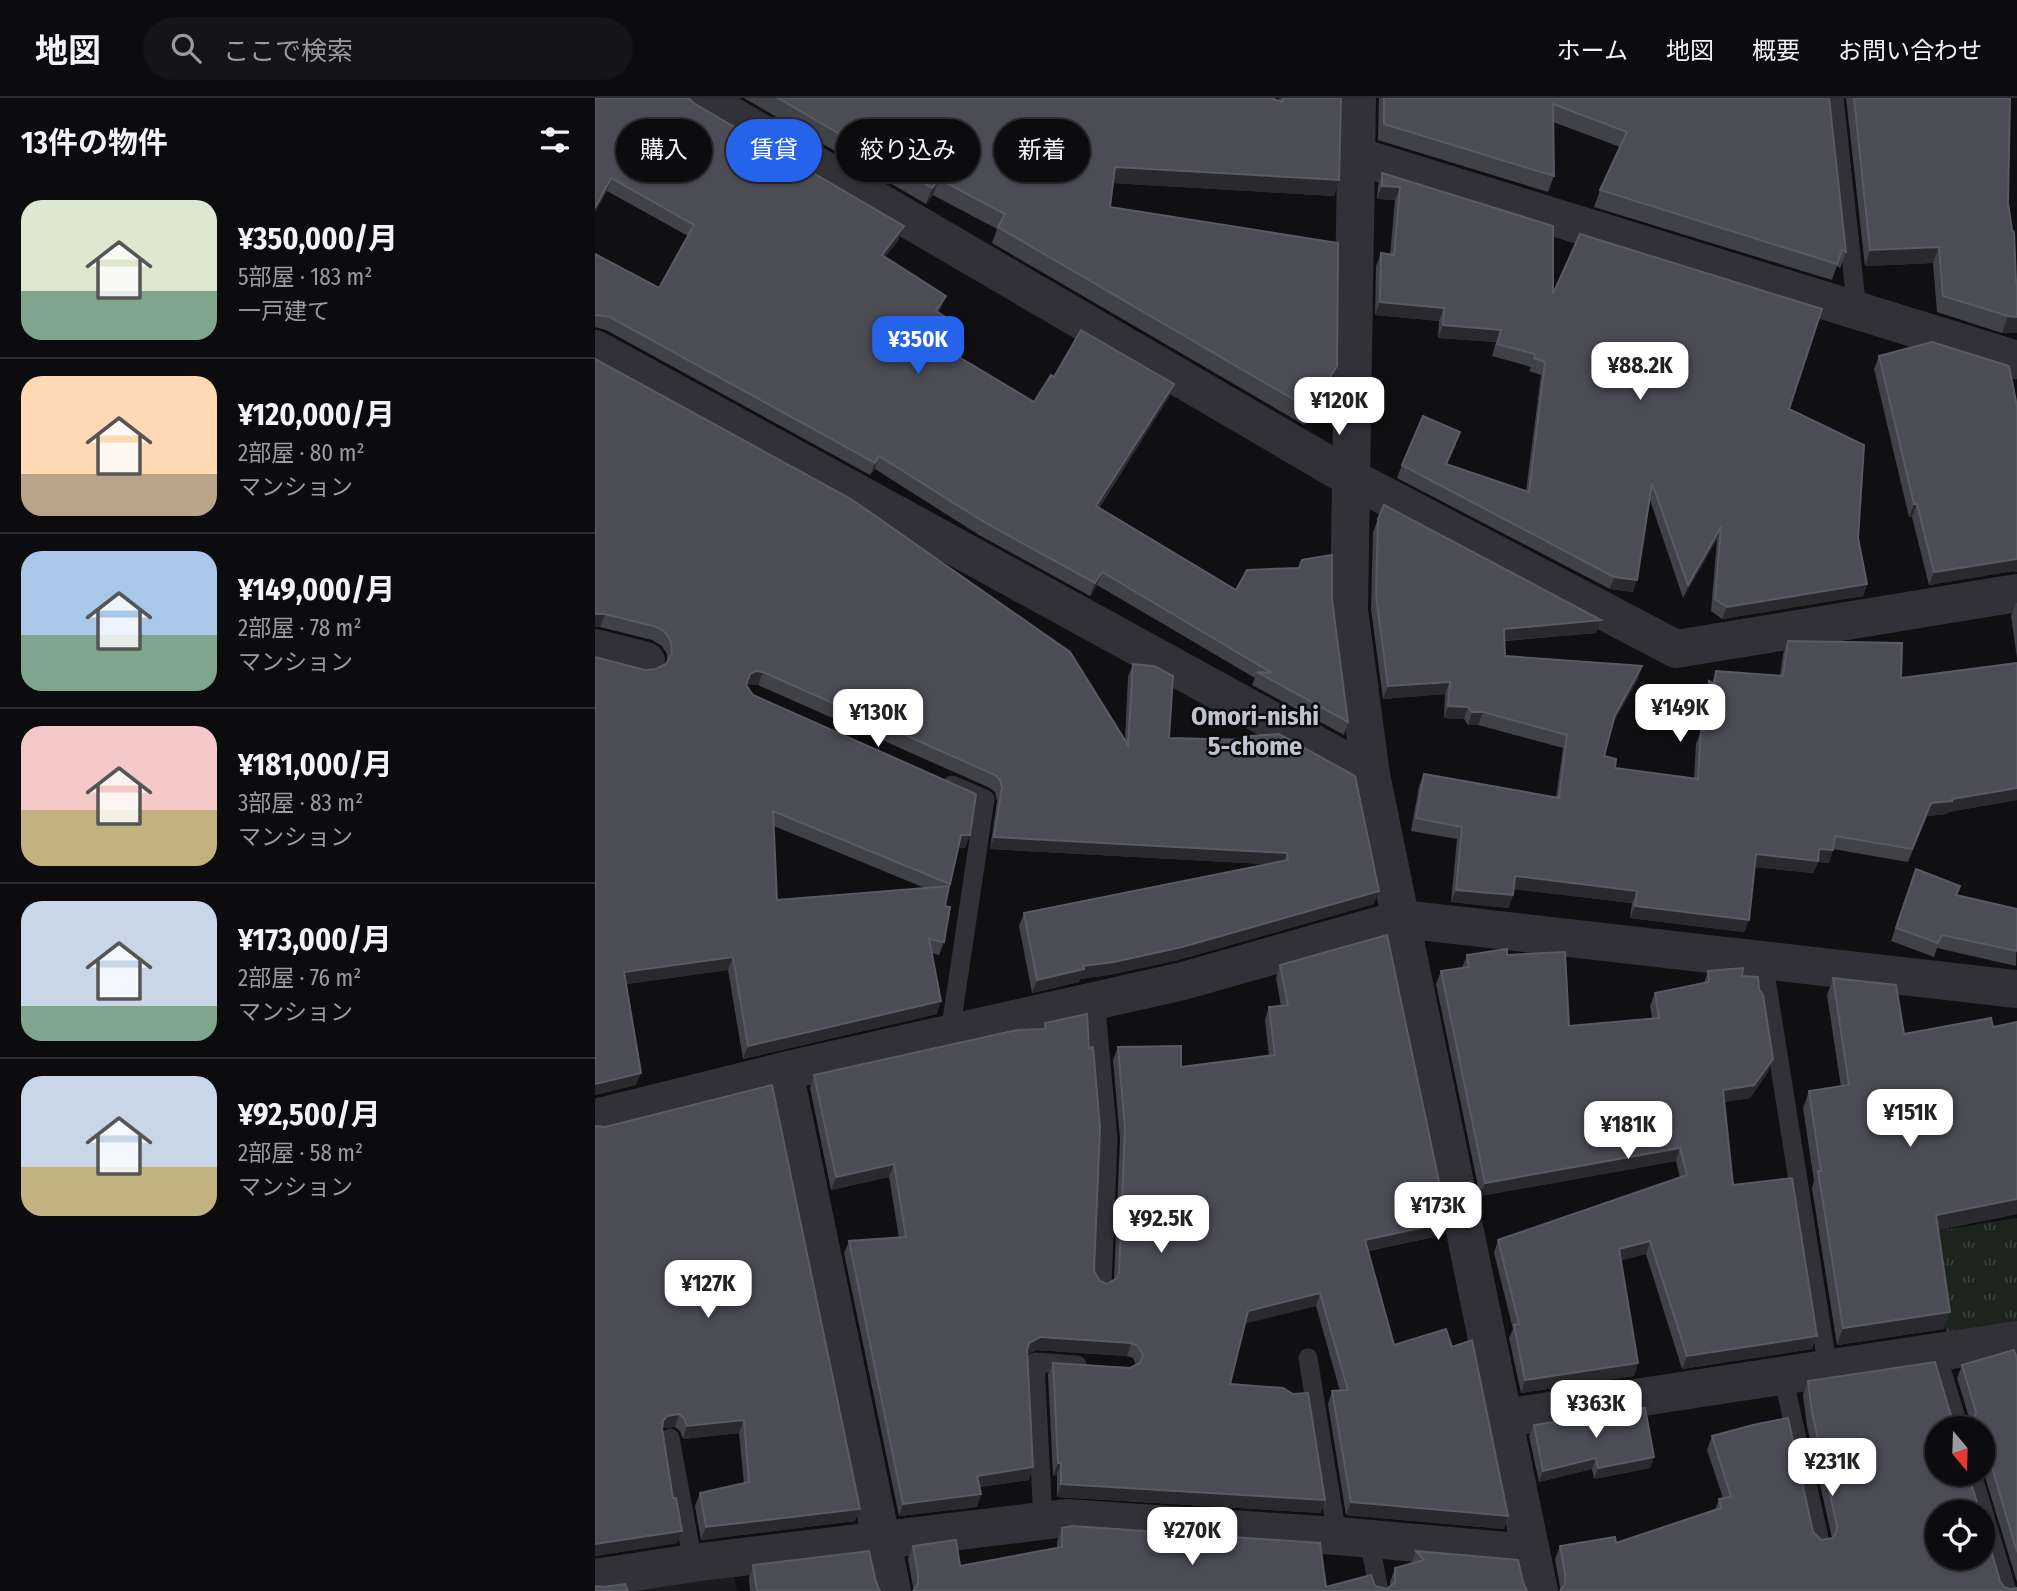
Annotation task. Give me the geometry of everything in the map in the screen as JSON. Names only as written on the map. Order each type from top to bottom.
[{"type":"street","points":[[701,98],[1350,478],[1676,649],[2017,593]]},
{"type":"street","points":[[1357,98],[1349,610],[1371,775],[1539,1591]]},
{"type":"street","points":[[1356,156],[2017,360]]},
{"type":"street","points":[[595,349],[1371,775]]},
{"type":"street","points":[[595,648],[646,661]]},
{"type":"street","points":[[595,1118],[784,1071],[1207,974],[1402,919],[2017,989]]},
{"type":"street","points":[[784,1071],[892,1591]]},
{"type":"street","points":[[1504,1419],[2017,1340]]},
{"type":"street","points":[[595,1577],[1066,1518],[1531,1553]]},
{"type":"lane","points":[[1834,98],[1857,311]]},
{"type":"lane","points":[[936,778],[985,799],[950,1033]]},
{"type":"lane","points":[[1763,960],[1828,1369]]},
{"type":"lane","points":[[1095,999],[1108,1139],[1102,1283]]},
{"type":"lane","points":[[1936,1352],[1955,1416]]},
{"type":"lane","points":[[1308,1358],[1353,1538],[1379,1591]]},
{"type":"lane","points":[[1043,1521],[1035,1362],[1100,1366]]},
{"type":"lane","points":[[1783,1376],[1820,1542]]},
{"type":"lane","points":[[670,1438],[694,1563]]},
{"type":"lane","points":[[1976,1486],[2007,1591]]},
{"type":"shaded area","points":[[733,1571],[737,1591],[628,1591]]},
{"type":"green space","points":[[2017,1218],[2017,1324],[1947,1336],[1930,1232]]},
{"type":"building","points":[[595,98],[688,98],[726,122],[726,182],[822,182],[822,178],[904,226],[882,255],[946,296],[936,311],[958,325],[944,348],[1034,402],[1051,375],[1054,377],[1081,330],[1174,384],[1096,506],[1236,590],[1247,570],[1299,568],[1302,560],[1332,555],[1332,600],[1348,722],[1257,672],[1272,673],[1102,572],[1095,583],[984,522],[879,456],[875,463],[610,317],[595,316],[595,254],[659,288],[694,225],[618,182],[712,182],[712,119],[616,119],[616,181],[611,178],[595,208]]},
{"type":"building","points":[[778,98],[1271,98],[1282,102],[1283,98],[1341,98],[1339,180],[1115,167],[1110,207],[1338,243],[1337,366],[1310,409],[998,227],[1005,214],[945,182],[980,182],[980,119],[836,119],[836,132],[822,124],[822,119],[814,119]]},
{"type":"building","points":[[1384,98],[1829,98],[1846,252],[1842,250],[1837,264],[1600,190],[1627,132],[1553,104],[1554,176],[1384,124]]},
{"type":"building","points":[[1854,98],[2010,98],[2008,203],[2014,232],[2017,317],[1943,296],[1939,247],[1870,250]]},
{"type":"building","points":[[1382,173],[1553,226],[1553,294],[1580,234],[1822,309],[1789,409],[1864,445],[1858,538],[1867,584],[1727,607],[1715,599],[1721,527],[1688,585],[1652,483],[1637,580],[1614,577],[1402,465],[1423,416],[1460,432],[1446,464],[1529,492],[1545,362],[1534,358],[1535,354],[1497,344],[1501,330],[1443,325],[1444,308],[1380,302],[1381,253],[1394,255],[1400,187],[1382,186]]},
{"type":"building","points":[[922,182],[937,182],[932,188]]},
{"type":"building","points":[[1932,342],[2009,366],[2017,406],[2017,559],[1934,572],[1917,504],[1914,504],[1879,356]]},
{"type":"building","points":[[595,359],[851,499],[1070,652],[1128,745],[1133,664],[1154,666],[1173,676],[1169,738],[1251,740],[1251,736],[1279,734],[1355,776],[1379,891],[1182,947],[1083,966],[1084,969],[1037,980],[1024,913],[1288,860],[1287,853],[994,837],[1002,788],[995,775],[756,671],[750,674],[746,685],[753,695],[976,794],[970,835],[961,835],[950,884],[773,811],[777,900],[949,886],[945,906],[950,907],[944,942],[929,939],[941,1001],[748,1046],[733,957],[624,972],[641,1073],[595,1084],[595,657],[645,670],[666,664],[672,653],[671,642],[666,633],[657,627],[595,614]]},
{"type":"building","points":[[1384,505],[1601,620],[1504,629],[1505,656],[1642,666],[1615,715],[1604,756],[1616,759],[1615,768],[1698,779],[1701,731],[1705,731],[1709,681],[1714,684],[1716,671],[1783,676],[1788,641],[1902,643],[1901,678],[2017,663],[2017,788],[1931,803],[1912,849],[1835,836],[1833,850],[1819,849],[1818,861],[1756,854],[1749,920],[1635,906],[1637,891],[1515,876],[1513,895],[1456,890],[1462,827],[1416,818],[1424,774],[1559,798],[1567,735],[1483,712],[1472,712],[1468,707],[1448,706],[1450,682],[1388,686],[1376,596],[1378,519]]},
{"type":"building","points":[[1916,869],[1960,886],[1956,895],[2017,909],[2017,951],[1942,935],[1938,943],[1896,928]]},
{"type":"building","points":[[1387,935],[1441,1191],[1437,1192],[1443,1223],[1365,1240],[1394,1345],[1446,1329],[1452,1347],[1472,1340],[1508,1516],[1351,1502],[1332,1391],[1348,1390],[1320,1293],[1248,1311],[1230,1384],[1283,1388],[1293,1394],[1308,1393],[1325,1500],[1061,1484],[1053,1363],[1130,1368],[1140,1363],[1143,1355],[1138,1346],[1131,1343],[1040,1337],[1029,1343],[1027,1350],[1033,1467],[977,1476],[981,1494],[903,1504],[849,1241],[906,1237],[894,1164],[836,1177],[814,1075],[1017,1030],[1046,1029],[1045,1023],[1087,1014],[1089,1048],[1093,1047],[1100,1127],[1094,1271],[1100,1281],[1107,1284],[1117,1278],[1119,1272],[1125,1127],[1118,1047],[1181,1046],[1181,1067],[1275,1055],[1269,1007],[1288,1005],[1280,965]]},
{"type":"building","points":[[1507,949],[1507,955],[1565,952],[1569,1026],[1659,1018],[1655,993],[1709,982],[1708,971],[1743,968],[1742,976],[1758,977],[1773,1059],[1754,1085],[1723,1090],[1733,1185],[1792,1178],[1817,1336],[1687,1356],[1650,1241],[1619,1249],[1638,1363],[1525,1380],[1514,1325],[1519,1324],[1498,1240],[1687,1175],[1680,1148],[1485,1183],[1441,971],[1469,967],[1467,955]]},
{"type":"building","points":[[1833,978],[1896,985],[1904,1034],[1991,1018],[1993,1027],[2017,1022],[2017,1199],[1936,1215],[1950,1312],[1843,1328],[1818,1171],[1821,1171],[1809,1091],[1849,1085]]},
{"type":"building","points":[[772,1085],[860,1509],[706,1527],[700,1493],[749,1482],[744,1420],[687,1426],[679,1414],[667,1416],[662,1429],[673,1498],[676,1498],[682,1531],[595,1544],[595,1126],[605,1127]]},
{"type":"building","points":[[2014,1350],[2017,1358],[2017,1552],[1995,1477],[1995,1416],[1975,1416],[1976,1412],[1962,1365]]},
{"type":"building","points":[[1935,1362],[1951,1416],[1925,1416],[1925,1486],[1972,1486],[1976,1500],[1925,1500],[1925,1570],[1995,1570],[1995,1564],[2004,1587],[2017,1588],[2017,1591],[1560,1591],[1565,1584],[1565,1573],[1560,1546],[1615,1537],[1616,1543],[1721,1508],[1719,1499],[1731,1497],[1712,1436],[1788,1418],[1813,1532],[1821,1540],[1833,1538],[1837,1526],[1812,1412],[1808,1381]]},
{"type":"building","points":[[1645,1408],[1654,1457],[1598,1468],[1596,1458],[1543,1471],[1534,1425]]},
{"type":"building","points":[[1072,1526],[1320,1543],[1326,1587],[1371,1575],[1375,1586],[1387,1589],[1395,1582],[1395,1568],[1424,1560],[1416,1551],[1518,1560],[1527,1591],[913,1591],[918,1584],[918,1573],[913,1546],[956,1540],[960,1566],[1062,1547],[1062,1528]]},
{"type":"building","points":[[869,1551],[880,1591],[757,1591],[753,1565]]},
{"type":"building","points":[[625,1584],[628,1591],[595,1591],[595,1586]]},
{"type":"district","name":"Omori-nishi 5-chome","points":[[1255,731]]}]
